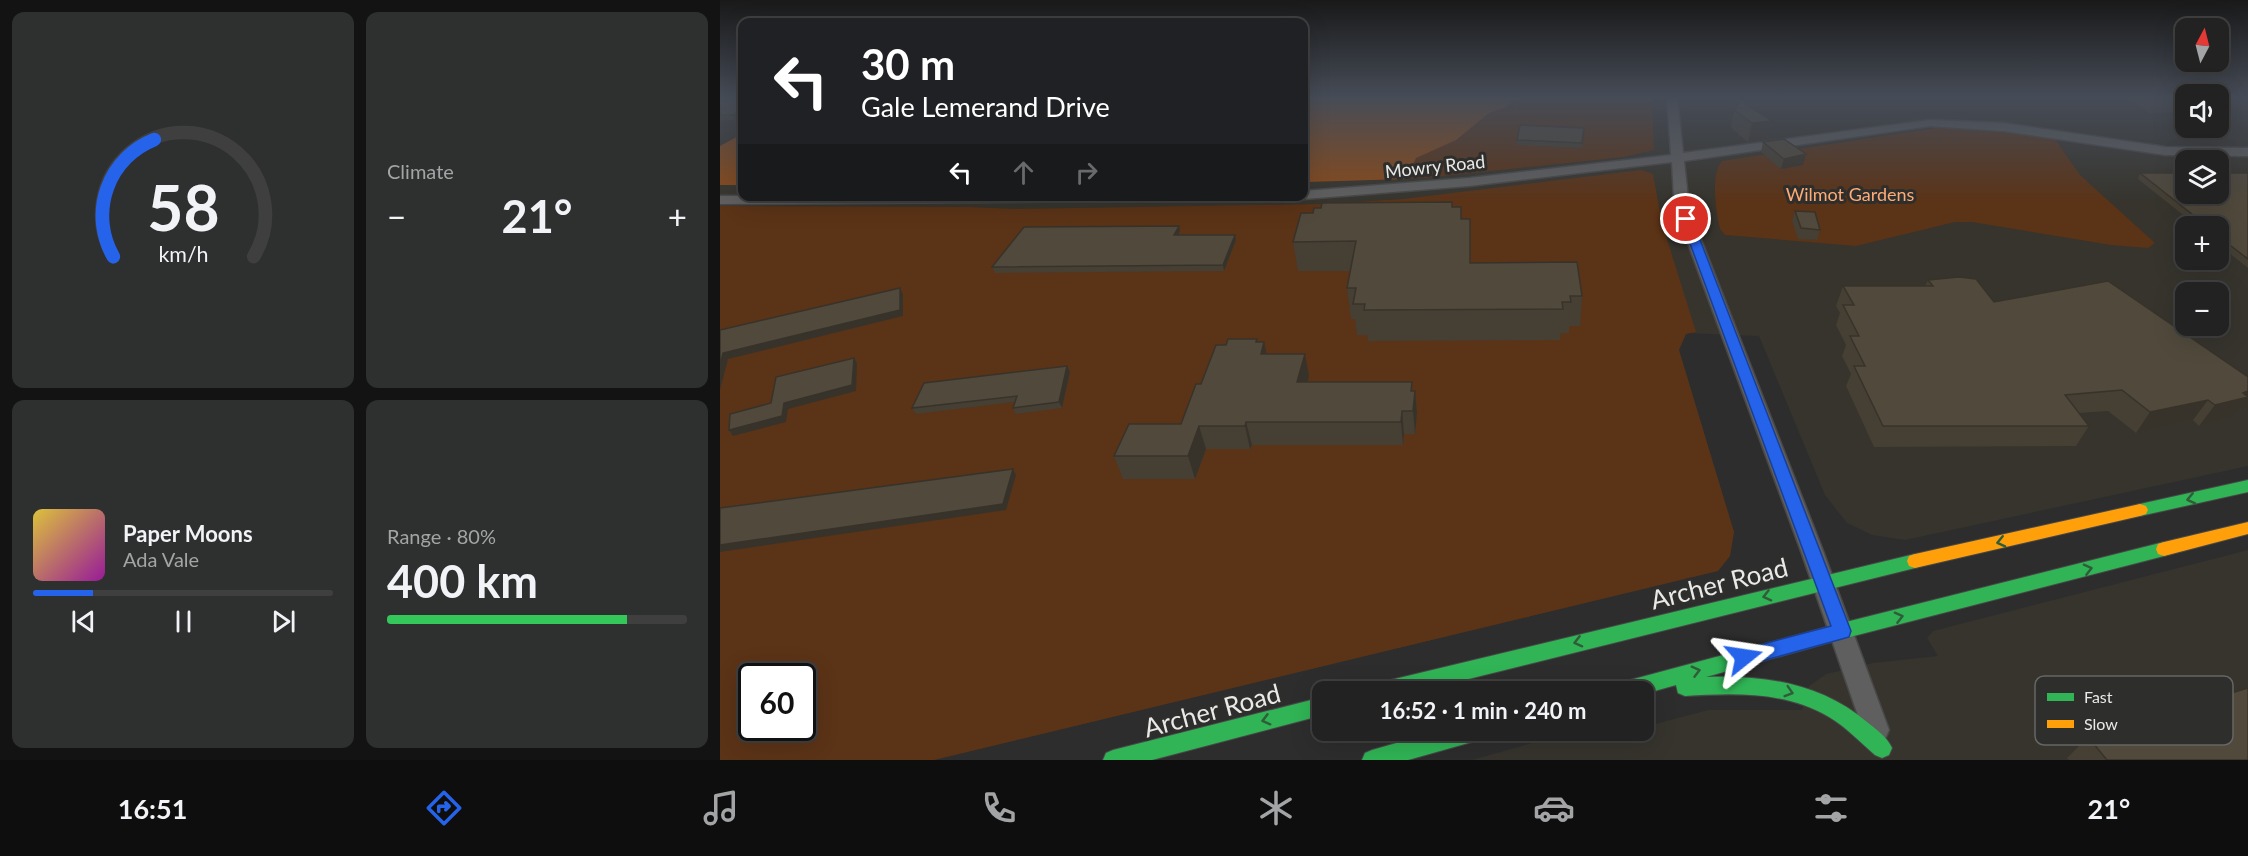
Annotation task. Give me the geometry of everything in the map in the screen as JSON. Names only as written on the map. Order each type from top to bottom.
[{"type":"main road","name":"Archer Road","points":[[1423,681],[1824,582],[2248,486]]},
{"type":"main road","points":[[1654,682],[1842,631],[2248,528]]},
{"type":"main road","points":[[1654,690],[1726,683],[1771,686],[1817,701],[1836,711],[1884,754]]},
{"type":"main road","name":"Archer Road","points":[[1113,760],[1312,709]]},
{"type":"main road","points":[[1372,760],[1440,741]]},
{"type":"street","points":[[1675,131],[1681,198],[1686,219],[1824,582],[1884,754]]},
{"type":"street","name":"Mowry Road","points":[[1308,195],[1469,182],[1762,148],[1878,131]]},
{"type":"street","name":"Mowry Road","points":[[2034,131],[2166,151],[2248,152]]},
{"type":"street","points":[[720,201],[738,201]]},
{"type":"shaded area","points":[[720,131],[738,131],[738,201],[1308,201],[1308,131],[2175,131],[2175,138],[2229,138],[2229,131],[2248,131],[2248,466],[1905,540],[1872,535],[1847,523],[1825,495],[1759,336],[1686,333],[1679,350],[1734,532],[1730,556],[1718,571],[934,760],[720,760]]},
{"type":"shaded area","points":[[1308,131],[1466,131],[1456,140],[1416,158],[1406,179],[1308,182]]},
{"type":"shaded area","points":[[738,136],[738,185],[720,185],[720,146]]},
{"type":"shaded area","points":[[2248,550],[2248,760],[1472,760],[1539,741],[1654,741],[1654,724],[1708,710],[1802,710],[1809,686],[1826,674],[1873,663],[1938,656],[1927,638],[1933,631]]},
{"type":"green space","points":[[1308,131],[1653,131],[1654,150],[1624,157],[1424,178],[1308,182]]},
{"type":"green space","name":"Wilmot Gardens","points":[[1913,131],[2003,131],[2055,139],[2080,175],[2155,243],[2148,248],[2111,245],[1972,222],[1955,222],[1856,246],[1725,235],[1720,229],[1715,184],[1718,167],[1722,161]]},
{"type":"green space","points":[[1641,170],[1653,174],[1662,223],[1696,332],[1686,334],[1679,350],[1734,532],[1730,556],[1718,571],[934,760],[720,760],[720,206],[1016,209],[1324,204],[1403,199]]},
{"type":"building","points":[[1519,131],[1584,131],[1582,143],[1517,140]]},
{"type":"building","points":[[1784,139],[1806,154],[1784,159],[1763,142]]},
{"type":"building","points":[[2140,173],[2175,173],[2175,201]]},
{"type":"building","points":[[2229,173],[2248,173],[2248,259],[2229,244],[2229,216],[2194,216],[2179,204],[2229,204]]},
{"type":"building","points":[[1452,202],[1452,207],[1461,207],[1461,219],[1470,219],[1470,263],[1577,262],[1582,296],[1570,296],[1571,302],[1562,302],[1563,309],[1364,310],[1365,304],[1353,304],[1356,288],[1347,288],[1356,241],[1293,242],[1301,213],[1313,213],[1314,208],[1321,208],[1322,203]]},
{"type":"building","points":[[1795,211],[1815,212],[1820,230],[1801,228]]},
{"type":"building","points":[[1179,226],[1174,235],[1235,235],[1223,265],[992,267],[1024,227]]},
{"type":"building","points":[[1959,277],[1976,279],[1994,302],[2108,281],[2175,327],[2175,336],[2188,336],[2248,377],[2248,391],[2243,393],[2248,397],[2215,405],[2208,400],[2150,412],[2122,390],[2065,395],[2089,426],[1883,426],[1854,366],[1865,366],[1850,336],[1859,336],[1843,305],[1854,305],[1843,286],[1933,286],[1928,280]]},
{"type":"building","points":[[900,288],[900,310],[723,353],[720,366],[720,330]]},
{"type":"building","points":[[1228,339],[1257,339],[1256,342],[1264,342],[1261,354],[1305,354],[1297,382],[1412,382],[1411,391],[1415,391],[1413,411],[1402,411],[1401,422],[1246,422],[1245,426],[1199,426],[1188,456],[1114,456],[1129,424],[1181,424],[1196,384],[1201,384],[1216,345],[1226,345]]},
{"type":"building","points":[[854,358],[852,385],[784,403],[782,416],[729,430],[730,414],[771,403],[776,377]]},
{"type":"building","points":[[1067,366],[1059,402],[1013,408],[1017,396],[912,408],[924,383]]},
{"type":"building","points":[[1013,469],[1003,504],[720,545],[720,508]]},
{"type":"building","points":[[2248,688],[2248,760],[2107,760],[2095,745],[2233,745],[2233,693]]},
{"type":"traffic: fast","points":[[2140,510],[2248,486]]},
{"type":"traffic: fast","points":[[1654,682],[1842,631],[2164,549]]},
{"type":"traffic: fast","points":[[1423,681],[1915,561]]},
{"type":"traffic: fast","points":[[1685,687],[1762,686],[1799,694],[1841,714],[1882,748]]},
{"type":"traffic: fast","points":[[1113,760],[1312,709]]},
{"type":"traffic: fast","points":[[1372,760],[1440,741]]},
{"type":"traffic: slow","points":[[1915,561],[2140,510]]},
{"type":"traffic: slow","points":[[2164,549],[2248,528]]},
{"type":"route","points":[[1686,219],[1842,631],[1744,657]]}]
